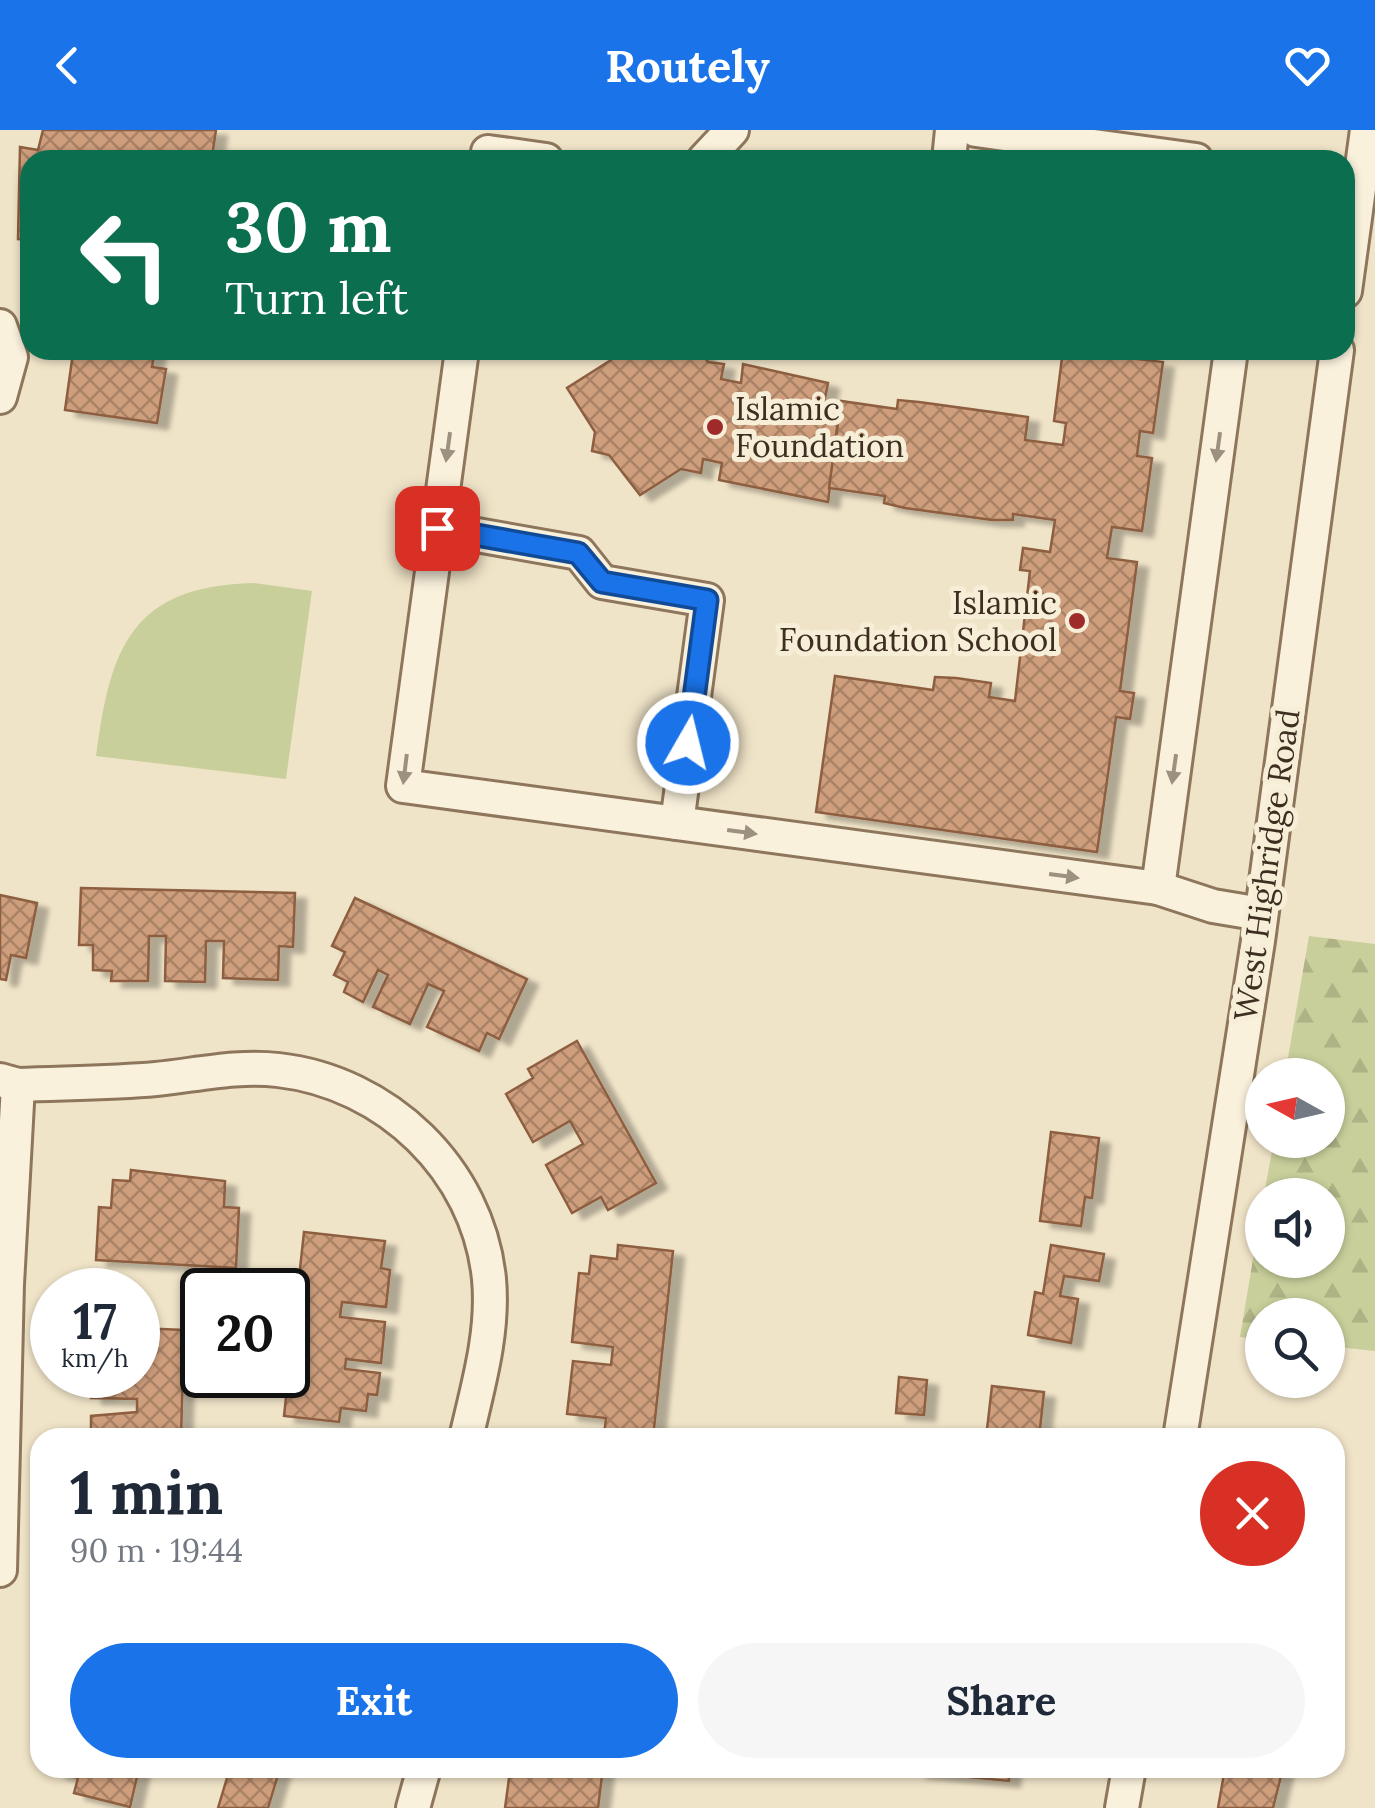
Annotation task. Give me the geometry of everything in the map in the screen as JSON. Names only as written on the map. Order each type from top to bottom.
[{"type":"street","points":[[713,150],[732,130]]},
{"type":"street","points":[[976,130],[1123,150]]},
{"type":"street","points":[[1355,171],[1367,130]]},
{"type":"street","points":[[0,326],[11,357],[0,398]]},
{"type":"street","points":[[461,360],[402,786],[1158,888],[1213,906],[1261,914]]},
{"type":"street","points":[[1158,888],[1230,360]]},
{"type":"street","name":"West Highridge Road","points":[[1182,1428],[1261,914],[1336,360]]},
{"type":"street","points":[[437,528],[578,553],[602,582],[707,600],[677,823]]},
{"type":"street","points":[[0,1570],[6,1472],[9,1082],[274,1069],[329,1080],[385,1109],[440,1156],[470,1214],[485,1255],[490,1320],[468,1428]]},
{"type":"street","points":[[413,1808],[421,1778]]},
{"type":"street","points":[[1122,1808],[1127,1778]]},
{"type":"green space","points":[[254,583],[312,591],[286,779],[96,756],[109,684],[134,630],[154,611],[179,596],[212,587]]},
{"type":"green space","points":[[1309,936],[1375,944],[1375,1351],[1345,1348],[1345,1298],[1246,1298],[1250,1278],[1345,1278],[1345,1178],[1267,1178],[1271,1158],[1345,1158],[1345,1058],[1288,1058]]},
{"type":"green space","points":[[1245,1307],[1245,1338],[1240,1337]]},
{"type":"building","points":[[43,130],[216,130],[213,150],[38,150]]},
{"type":"building","points":[[20,147],[38,150],[20,150],[20,239],[18,239]]},
{"type":"building","points":[[72,360],[153,360],[152,367],[166,369],[157,423],[65,410]]},
{"type":"building","name":"Islamic Foundation","points":[[611,360],[707,360],[724,364],[721,379],[741,383],[743,364],[828,383],[821,418],[838,422],[828,502],[719,480],[722,463],[703,459],[701,473],[681,469],[640,495],[609,455],[592,451],[595,432],[567,388]]},
{"type":"building","name":"Islamic Foundation School","points":[[1062,360],[1163,362],[1153,433],[1140,431],[1137,456],[1152,458],[1142,531],[1112,527],[1107,558],[1137,562],[1120,691],[1134,693],[1130,719],[1116,717],[1097,852],[816,812],[835,676],[933,690],[935,677],[956,678],[991,683],[989,697],[1015,701],[1030,571],[1020,570],[1023,548],[1050,552],[1055,520],[1013,514],[1013,520],[992,520],[905,508],[884,503],[885,496],[829,488],[841,401],[897,409],[898,400],[1028,417],[1025,440],[1063,445],[1066,423],[1054,421]]},
{"type":"building","points":[[81,888],[295,893],[293,947],[279,946],[278,980],[223,978],[224,941],[206,941],[205,982],[165,981],[166,936],[149,936],[148,981],[111,981],[112,971],[93,970],[93,945],[79,945]]},
{"type":"building","points":[[0,895],[37,903],[26,958],[11,955],[6,980],[0,979]]},
{"type":"building","points":[[355,898],[527,979],[499,1039],[487,1033],[479,1051],[427,1027],[444,991],[428,984],[410,1024],[373,1007],[388,975],[378,970],[363,1002],[344,992],[348,982],[334,975],[345,952],[332,946]]},
{"type":"building","points":[[577,1041],[656,1183],[608,1210],[601,1197],[572,1213],[546,1165],[583,1144],[570,1121],[533,1142],[506,1094],[533,1078],[528,1069]]},
{"type":"building","points":[[1051,1132],[1099,1138],[1092,1198],[1085,1197],[1081,1226],[1040,1221]]},
{"type":"building","points":[[131,1170],[225,1181],[224,1207],[239,1208],[236,1268],[96,1260],[99,1207],[111,1208],[113,1180],[130,1181]]},
{"type":"building","points":[[304,1232],[385,1241],[381,1268],[390,1270],[386,1307],[342,1302],[340,1317],[385,1322],[381,1363],[346,1359],[345,1369],[380,1373],[377,1395],[368,1394],[366,1411],[341,1408],[339,1422],[284,1416],[286,1398],[310,1398],[310,1268],[300,1268]]},
{"type":"building","points":[[618,1245],[673,1251],[654,1428],[605,1428],[606,1418],[567,1414],[573,1361],[611,1365],[613,1347],[572,1342],[579,1273],[589,1274],[591,1256],[617,1259]]},
{"type":"building","points":[[1051,1245],[1104,1254],[1099,1281],[1064,1276],[1060,1296],[1078,1299],[1071,1343],[1028,1335],[1035,1292],[1043,1294]]},
{"type":"building","points":[[160,1329],[180,1330],[181,1428],[91,1428],[91,1416],[137,1412],[137,1399],[91,1398],[160,1398]]},
{"type":"building","points":[[899,1377],[927,1380],[924,1415],[896,1413]]},
{"type":"building","points":[[992,1386],[1044,1392],[1040,1428],[987,1428]]},
{"type":"building","points":[[78,1778],[137,1778],[130,1807],[74,1793]]},
{"type":"building","points":[[227,1778],[277,1778],[268,1808],[218,1808]]},
{"type":"building","points":[[509,1778],[602,1778],[598,1808],[505,1808]]},
{"type":"building","points":[[1223,1778],[1280,1778],[1273,1808],[1218,1808]]},
{"type":"place","name":"Islamic Foundation","points":[[715,427]]},
{"type":"place","name":"Islamic Foundation School","points":[[1077,621]]},
{"type":"route","points":[[437,528],[578,553],[602,582],[707,600],[688,743]]}]
